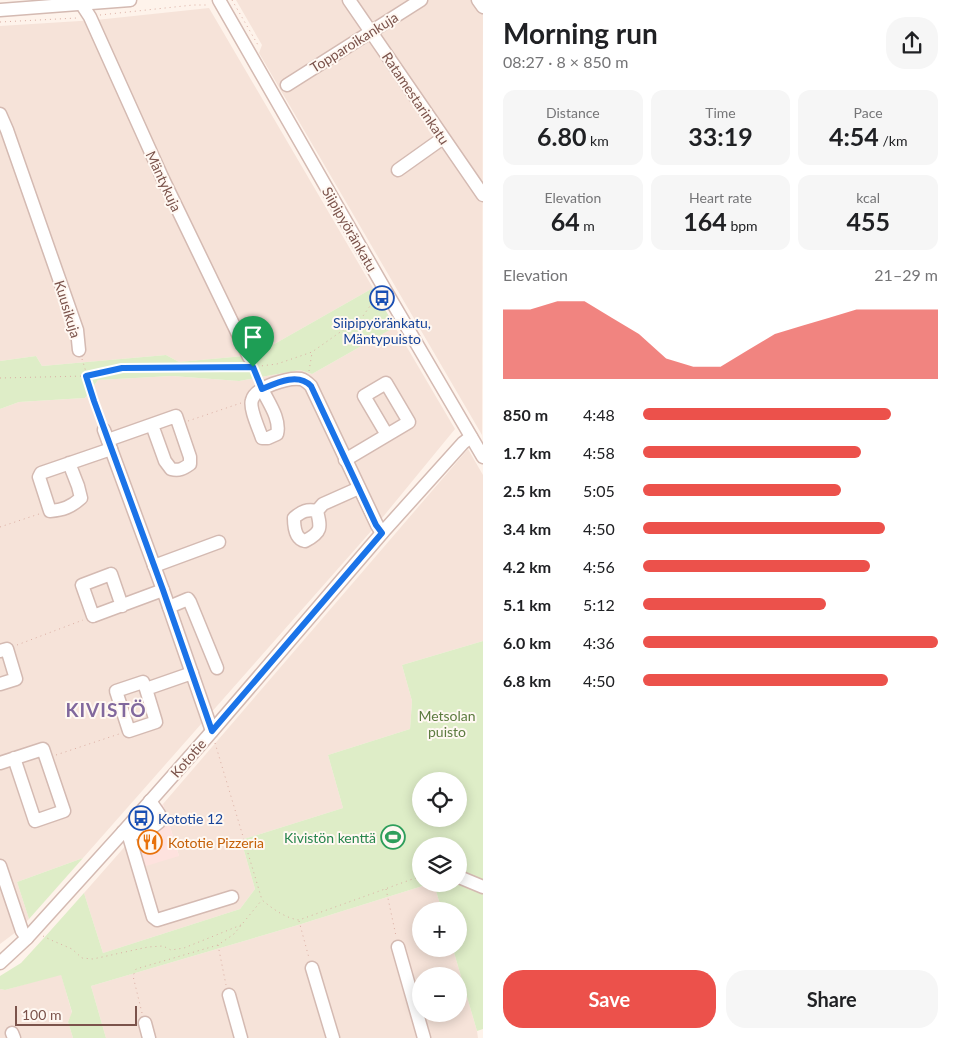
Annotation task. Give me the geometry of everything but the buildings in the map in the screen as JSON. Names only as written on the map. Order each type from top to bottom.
[{"type":"street","points":[[0,10],[80,2],[130,0]]},
{"type":"street","name":"Ratamestarinkatu","points":[[349,0],[483,196]]},
{"type":"street","name":"Topparoikankuja","points":[[287,84],[421,0]]},
{"type":"street","points":[[478,0],[483,7]]},
{"type":"street","name":"Siipipyöränkatu","points":[[219,1],[483,457]]},
{"type":"street","name":"Mäntykuja","points":[[80,2],[90,17],[162,177],[251,362]]},
{"type":"street","name":"Kuusikuja","points":[[0,114],[77,330],[80,350]]},
{"type":"street","points":[[398,170],[443,138]]},
{"type":"street","points":[[262,389],[279,427],[277,434],[268,438],[262,438],[252,407],[252,400],[257,392],[262,389],[276,383],[292,379],[302,379],[311,386],[376,525],[382,533]]},
{"type":"street","points":[[69,463],[81,498],[73,506],[50,511],[39,477],[41,473],[69,463],[108,440],[176,416],[190,457],[190,464],[184,469],[171,469],[165,461],[152,425]]},
{"type":"street","points":[[345,460],[387,435]]},
{"type":"street","name":"Kototie","points":[[0,963],[27,938],[125,833],[150,801],[382,533],[463,443],[471,437]]},
{"type":"street","points":[[108,440],[212,731]]},
{"type":"street","points":[[317,511],[323,504],[359,488]]},
{"type":"street","points":[[154,566],[219,542]]},
{"type":"street","points":[[122,606],[111,574],[82,585],[93,616],[122,606],[163,590]]},
{"type":"street","points":[[169,607],[188,598],[217,668]]},
{"type":"street","points":[[0,684],[16,679],[4,650]]},
{"type":"street","points":[[146,689],[192,673]]},
{"type":"street","points":[[143,682],[146,689],[156,722],[129,730],[116,691],[143,682]]},
{"type":"street","points":[[0,763],[14,758],[43,749],[64,811],[35,821],[14,758]]},
{"type":"street","points":[[150,801],[158,814],[159,822],[150,830],[125,833],[152,917],[157,920],[232,897]]},
{"type":"street","points":[[1,870],[22,932],[27,938]]},
{"type":"street","points":[[467,880],[483,887]]},
{"type":"street","points":[[398,947],[424,1038]]},
{"type":"street","points":[[312,968],[332,1038]]},
{"type":"street","points":[[229,995],[241,1038]]},
{"type":"street","points":[[145,1023],[149,1038]]},
{"type":"path","points":[[192,0],[193,5]]},
{"type":"path","points":[[0,22],[90,17],[193,5],[211,5],[219,1]]},
{"type":"path","points":[[0,378],[86,376],[122,368],[251,362],[277,364],[312,352],[363,316],[384,288]]},
{"type":"path","name":"Kuusikuja","points":[[80,350],[86,376],[108,440]]},
{"type":"path","points":[[307,382],[312,352]]},
{"type":"path","points":[[251,362],[262,389]]},
{"type":"path","points":[[178,424],[252,400]]},
{"type":"path","points":[[0,527],[50,511]]},
{"type":"path","points":[[4,650],[93,616]]},
{"type":"path","points":[[47,758],[129,730]]},
{"type":"path","points":[[212,731],[262,900],[275,911],[299,920],[412,879]]},
{"type":"path","points":[[386,889],[398,947]]},
{"type":"path","points":[[145,1023],[133,976],[136,970],[218,945],[234,934],[262,900]]},
{"type":"path","points":[[299,920],[312,968]]},
{"type":"path","points":[[40,934],[72,949],[82,958],[93,959],[148,947],[163,946],[171,950],[184,948],[241,925]]},
{"type":"path","points":[[218,945],[229,995]]},
{"type":"shaded area","points":[[236,0],[483,0],[482,435],[259,53],[262,45]]},
{"type":"shaded area","points":[[209,8],[373,288],[255,355],[179,362],[166,355],[42,366],[36,356],[0,361],[0,26],[96,20]]},
{"type":"shaded area","points":[[395,327],[455,429],[373,529],[83,858],[17,882],[29,919],[0,944],[0,409],[19,402],[85,398],[98,380],[172,376],[239,381],[300,370],[312,374]]},
{"type":"shaded area","points":[[468,449],[483,475],[483,641],[402,665],[412,701],[410,729],[328,755],[343,808],[241,840],[255,889],[240,909],[103,953],[84,893],[128,843],[179,856],[163,804]]},
{"type":"shaded area","points":[[163,804],[179,856],[136,869],[128,843]]},
{"type":"shaded area","points":[[412,889],[412,892],[436,892],[439,902],[412,902],[412,957],[455,957],[458,967],[412,967],[412,1022],[467,1022],[467,997],[478,1038],[106,1038],[91,986]]},
{"type":"shaded area","points":[[61,974],[72,1013],[68,1022],[73,1038],[0,1038],[0,989],[5,990]]},
{"type":"green space","points":[[373,288],[395,327],[312,374],[300,370],[239,381],[172,376],[98,380],[85,398],[19,402],[0,409],[0,361],[36,356],[42,366],[166,355],[179,362],[255,355]]},
{"type":"green space","name":"Metsolan puisto","points":[[483,641],[483,1029],[477,1031],[467,997],[467,967],[458,967],[455,957],[467,957],[467,902],[439,902],[436,892],[467,892],[467,837],[412,837],[412,889],[91,986],[106,1038],[73,1038],[68,1022],[72,1012],[61,975],[5,990],[0,989],[0,976],[21,963],[84,893],[103,953],[240,909],[255,889],[241,840],[343,808],[328,755],[410,729],[412,701],[402,665]]},
{"type":"green space","points":[[83,858],[29,919],[17,882]]},
{"type":"place","name":"Siipipyöränkatu, Mäntypuisto","points":[[382,298]]},
{"type":"place","name":"Kototie 12","points":[[141,818]]},
{"type":"place","name":"Kivistön kenttä","points":[[393,837]]},
{"type":"place","name":"Kototie Pizzeria","points":[[150,842]]},
{"type":"district","name":"KIVISTÖ","points":[[106,709]]},
{"type":"route","points":[[253,367],[262,389],[292,379],[302,379],[311,386],[376,525],[382,533],[212,731],[86,376],[122,368],[253,367]]}]
